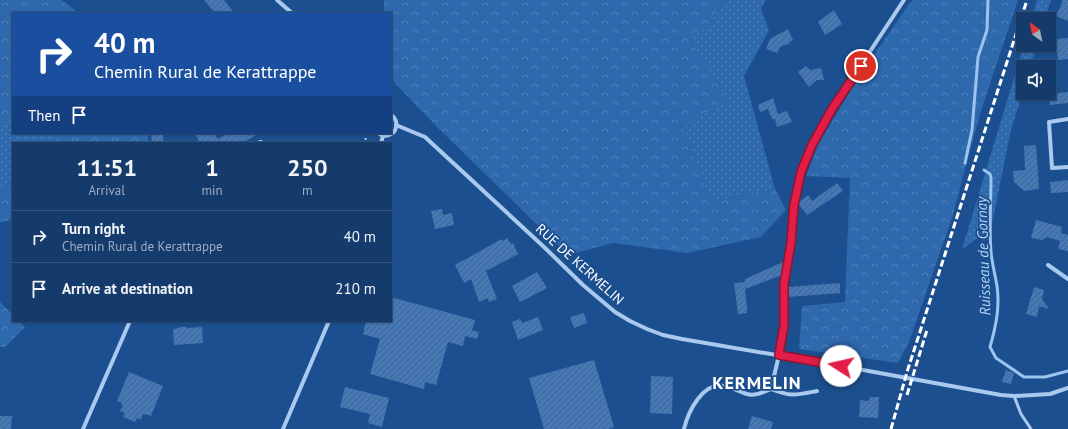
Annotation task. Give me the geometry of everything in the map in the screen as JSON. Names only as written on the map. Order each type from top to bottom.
[{"type":"street","points":[[277,0],[291,12]]},
{"type":"street","points":[[771,389],[784,325],[784,284],[791,243],[794,205],[801,172],[812,145],[832,109],[904,0]]},
{"type":"street","points":[[379,134],[382,136],[391,135],[394,132],[396,120],[392,116]]},
{"type":"street","points":[[1068,119],[1049,122],[1052,168],[1068,167]]},
{"type":"street","name":"RUE DE KERMELIN","points":[[396,126],[425,137],[583,285],[615,312],[630,321],[663,335],[1001,395],[1014,396],[1050,394],[1068,388]]},
{"type":"street","points":[[380,142],[382,136]]},
{"type":"street","points":[[1048,265],[1068,279]]},
{"type":"street","points":[[83,429],[130,322]]},
{"type":"street","points":[[283,429],[329,322]]},
{"type":"street","points":[[684,429],[687,416],[701,395],[708,388],[718,385],[725,386],[746,395],[758,395],[771,389],[786,395],[800,395],[817,391]]},
{"type":"lane","points":[[1014,396],[1021,414],[1031,429]]},
{"type":"green space","points":[[0,0],[61,0],[78,12],[12,12],[12,112],[0,124]]},
{"type":"green space","points":[[384,0],[724,0],[712,21],[690,40],[729,101],[683,126],[711,201],[775,189],[786,210],[761,237],[687,253],[613,243],[568,255],[436,126],[392,80],[392,12],[384,12]]},
{"type":"green space","points":[[724,0],[766,0],[761,9],[769,30],[744,76],[775,189],[711,201],[683,126],[728,101],[690,40],[712,21]]},
{"type":"green space","points":[[913,0],[1018,0],[980,114],[952,218],[909,342],[898,363],[799,349],[802,306],[845,302],[850,178],[806,176],[819,143],[860,75]]},
{"type":"green space","points":[[1037,0],[1051,0],[1047,12],[1034,12]]},
{"type":"green space","points":[[1022,52],[1035,52],[1032,60],[1019,60]]},
{"type":"green space","points":[[1016,71],[1016,100],[1020,100],[1011,130],[991,229],[962,249]]},
{"type":"green space","points":[[12,112],[12,134],[60,134],[52,142],[12,142],[12,183],[0,195],[0,124]]},
{"type":"green space","points":[[60,134],[148,134],[148,142],[52,142]]},
{"type":"green space","points":[[12,183],[12,220],[0,222],[0,195]]},
{"type":"green space","points":[[0,302],[12,314],[12,322],[20,322],[25,327],[5,347],[0,347]]},
{"type":"building","points":[[204,0],[224,0],[233,12],[214,12]]},
{"type":"building","points":[[1063,0],[1068,0],[1068,21],[1056,16]]},
{"type":"building","points":[[834,10],[842,24],[825,35],[818,22]]},
{"type":"building","points":[[788,29],[793,40],[789,42],[790,43],[780,47],[777,53],[766,49],[770,39]]},
{"type":"building","points":[[1068,38],[1068,59],[1058,60],[1056,39]]},
{"type":"building","points":[[806,66],[810,70],[821,68],[824,80],[817,80],[809,87],[798,72]]},
{"type":"building","points":[[1068,92],[1068,103],[1050,105],[1050,100],[1056,100],[1056,93]]},
{"type":"building","points":[[773,98],[778,114],[787,111],[792,122],[777,127],[775,119],[772,119],[768,109],[760,112],[758,105]]},
{"type":"building","points":[[151,134],[163,134],[163,142],[152,142]]},
{"type":"building","points":[[196,134],[215,134],[218,139],[226,134],[258,134],[244,142],[200,142]]},
{"type":"building","points":[[1036,145],[1039,189],[1024,191],[1014,182],[1013,171],[1025,170],[1024,146]]},
{"type":"building","points":[[1068,180],[1068,192],[1051,193],[1050,182]]},
{"type":"building","points":[[837,183],[843,191],[807,215],[798,203],[808,195],[812,201]]},
{"type":"building","points":[[442,209],[443,215],[452,213],[454,225],[435,229],[431,211]]},
{"type":"building","points":[[1036,220],[1062,227],[1061,233],[1068,235],[1068,251],[1058,249],[1060,241],[1047,237],[1042,240],[1031,238]]},
{"type":"building","points":[[507,238],[511,244],[513,243],[518,254],[486,271],[497,299],[489,302],[488,298],[479,302],[471,279],[464,283],[455,265],[502,239],[503,241]]},
{"type":"building","points":[[783,262],[782,275],[745,289],[747,313],[738,314],[734,283],[745,282],[745,279]]},
{"type":"building","points":[[537,272],[547,288],[520,302],[512,286]]},
{"type":"building","points":[[840,283],[840,293],[788,297],[788,287]]},
{"type":"building","points":[[1034,287],[1044,290],[1042,299],[1049,309],[1039,306],[1037,317],[1026,314]]},
{"type":"building","points":[[392,297],[475,320],[472,330],[479,332],[477,339],[465,336],[463,346],[448,342],[436,385],[425,382],[424,389],[370,374],[380,339],[363,334],[366,322],[392,322]]},
{"type":"building","points":[[584,313],[587,323],[574,328],[570,317]]},
{"type":"building","points":[[538,317],[543,330],[518,340],[512,322],[520,319],[522,323]]},
{"type":"building","points":[[180,327],[202,327],[203,343],[174,345],[173,329]]},
{"type":"building","points":[[594,360],[614,427],[608,429],[544,429],[529,378]]},
{"type":"building","points":[[1006,370],[1014,373],[1011,384],[1002,382]]},
{"type":"building","points":[[129,372],[163,386],[151,416],[143,414],[141,420],[137,418],[135,422],[123,417],[125,413],[120,411],[123,406],[121,405],[122,403],[117,401]]},
{"type":"building","points":[[651,376],[673,377],[672,414],[650,413]]},
{"type":"building","points":[[345,387],[389,398],[382,427],[368,423],[370,414],[340,407]]},
{"type":"building","points":[[870,397],[879,397],[878,418],[859,417],[860,400],[869,401]]},
{"type":"building","points":[[0,416],[12,416],[11,429],[0,429]]},
{"type":"building","points":[[752,416],[773,422],[771,429],[748,429]]},
{"type":"waterway","name":"Ruisseau de Gornay","points":[[965,163],[972,130],[978,57],[987,30],[988,0]]},
{"type":"waterway","name":"Ruisseau de Gornay","points":[[984,170],[990,174],[991,178],[990,243],[998,294],[997,316],[990,347],[996,358],[1024,377],[1045,377],[1068,371]]},
{"type":"railway","points":[[891,429],[907,372],[1027,0]]},
{"type":"railway","points":[[907,395],[927,330]]},
{"type":"district","name":"KERMELIN","points":[[757,382]]},
{"type":"route","points":[[841,366],[779,355],[784,325],[784,284],[791,243],[794,205],[801,172],[812,145],[832,109],[861,66]]}]
